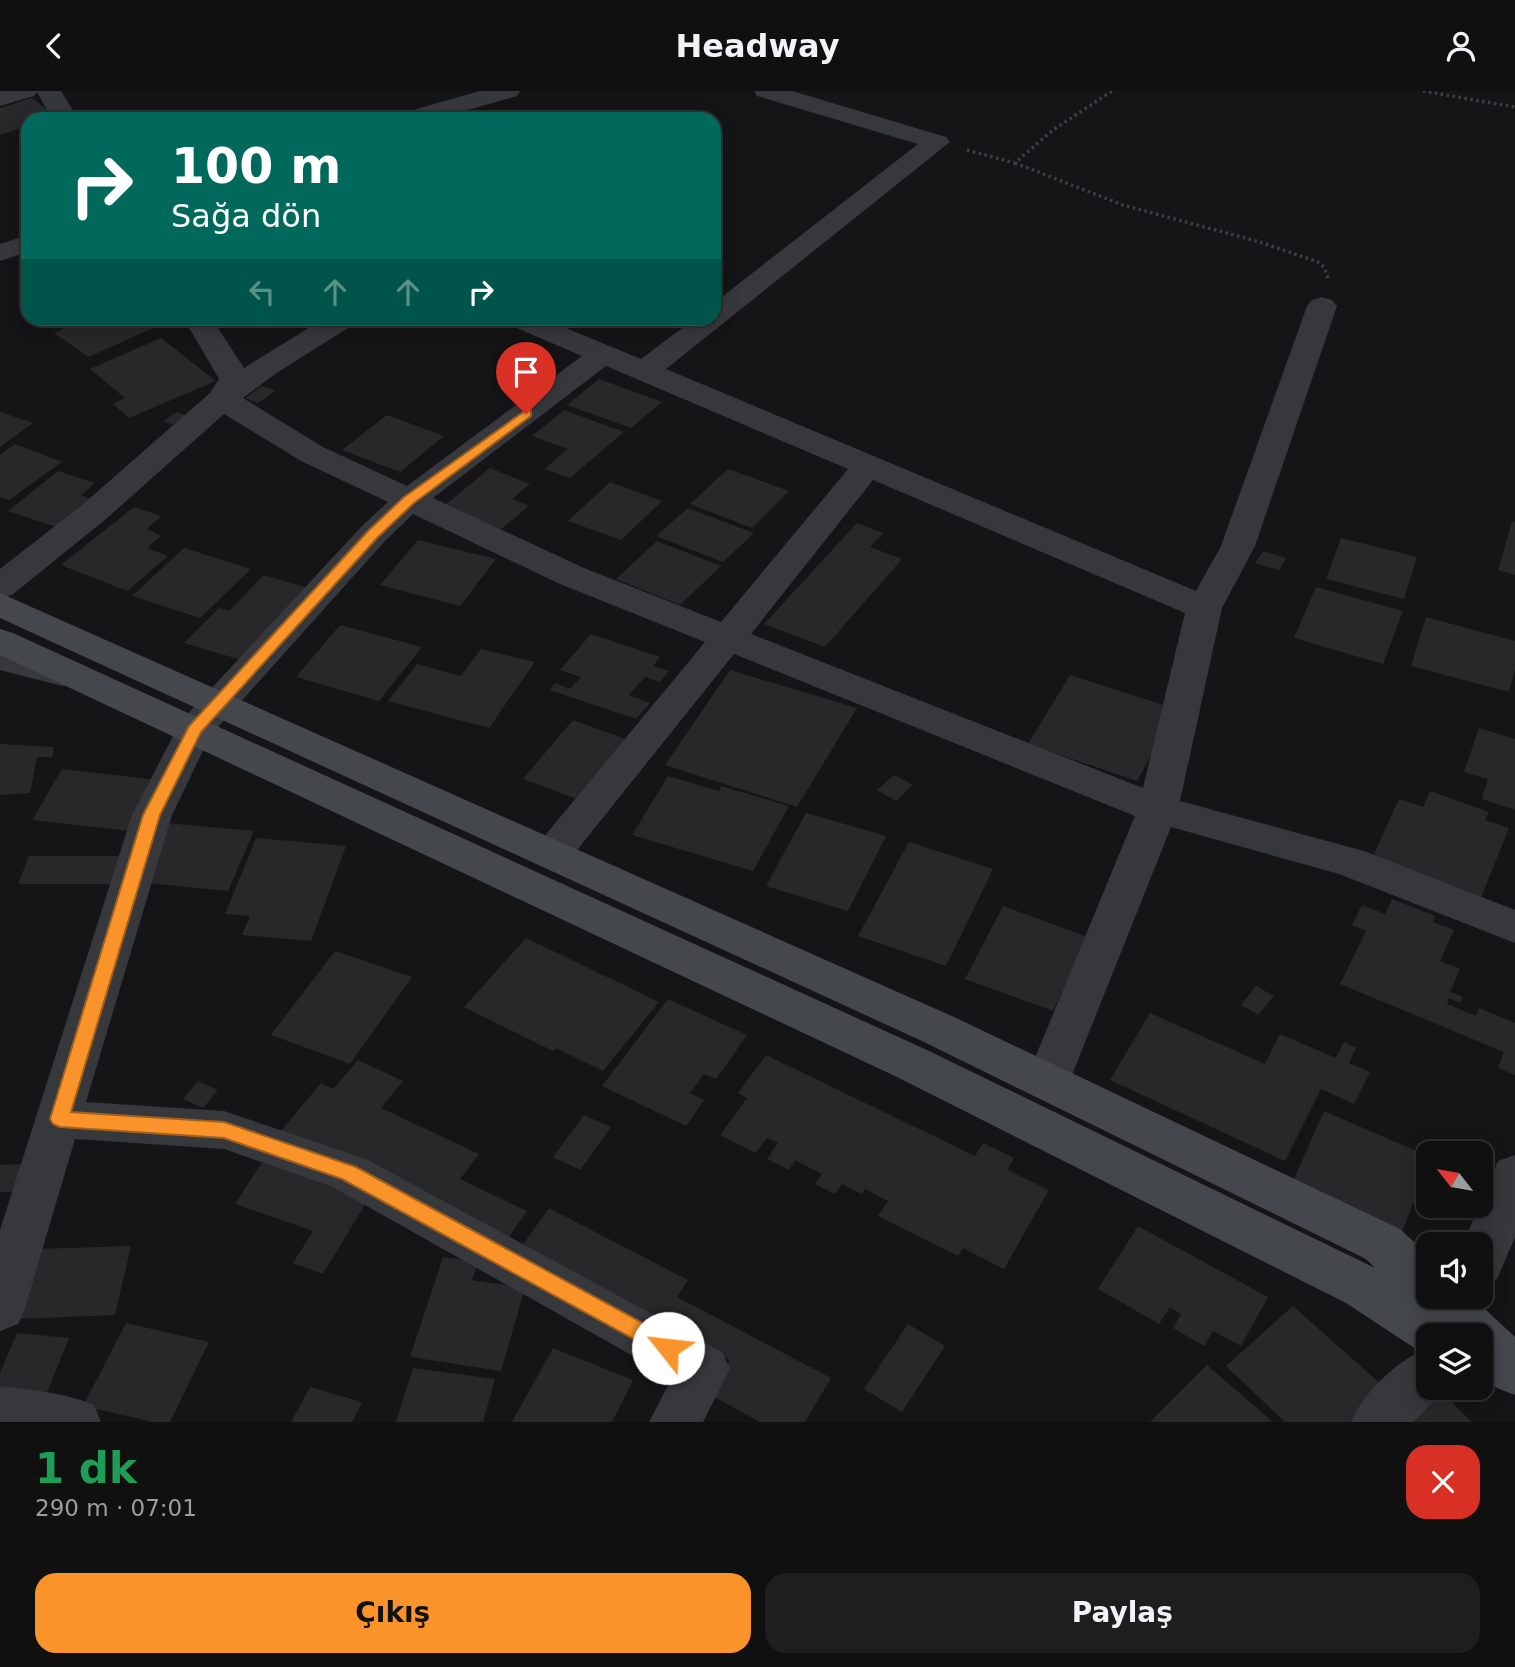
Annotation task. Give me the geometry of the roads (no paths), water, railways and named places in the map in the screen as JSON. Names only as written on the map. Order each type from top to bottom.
[{"type":"street","points":[[0,99],[24,91]]},
{"type":"street","points":[[49,91],[61,112]]},
{"type":"street","points":[[433,112],[508,91]]},
{"type":"street","points":[[721,312],[937,142],[766,91]]},
{"type":"street","points":[[0,254],[21,246]]},
{"type":"street","points":[[1048,1082],[1158,809],[1204,608],[1238,546],[1321,306]]},
{"type":"street","points":[[203,326],[234,379],[222,399]]},
{"type":"street","points":[[0,587],[94,512],[222,399],[267,366],[332,326]]},
{"type":"street","points":[[536,326],[1204,608]]},
{"type":"street","points":[[643,372],[703,326]]},
{"type":"street","points":[[0,1308],[152,815],[206,715],[373,534],[409,500],[512,425],[601,355]]},
{"type":"street","points":[[222,399],[312,454],[572,576],[1158,809],[1350,862],[1515,927]]},
{"type":"street","points":[[552,853],[867,467]]},
{"type":"street","points":[[0,604],[206,715],[1364,1287],[1456,1315]]},
{"type":"street","points":[[0,641],[92,682]]},
{"type":"street","points":[[0,658],[206,715],[552,853],[1048,1082],[1383,1244],[1515,1371]]},
{"type":"street","points":[[60,1119],[224,1130],[349,1173],[704,1369],[675,1422]]},
{"type":"street","points":[[1493,1232],[1515,1175]]},
{"type":"street","points":[[1493,1373],[1515,1387]]},
{"type":"street","points":[[1377,1422],[1416,1384]]},
{"type":"street","points":[[0,1411],[60,1417],[75,1422]]}]
